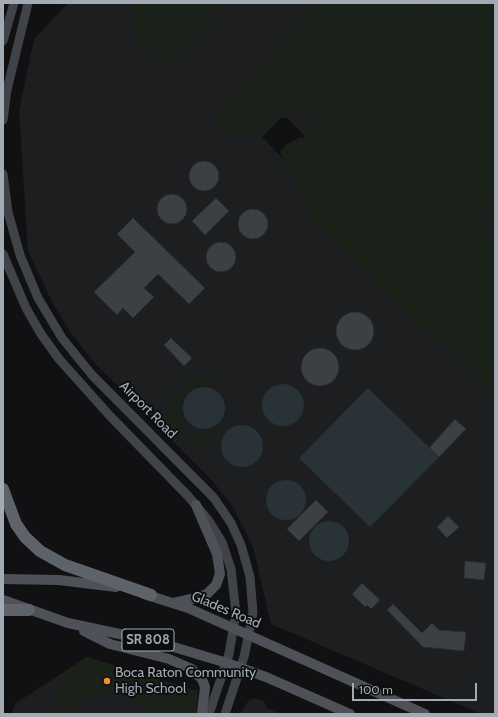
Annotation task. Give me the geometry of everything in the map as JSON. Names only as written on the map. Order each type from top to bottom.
[{"type":"highway","points":[[3,489],[16,524],[25,537],[40,552],[57,562],[151,595]]},
{"type":"highway","points":[[3,610],[29,610]]},
{"type":"main road","points":[[173,603],[207,594],[216,585],[220,574],[217,554],[196,504]]},
{"type":"main road","name":"Glades Road","points":[[3,579],[43,579],[82,582],[151,595],[250,635],[425,714]]},
{"type":"main road","name":"SR 808","points":[[3,600],[68,623],[156,642],[227,663],[350,714]]},
{"type":"main road","points":[[68,623],[110,644],[169,659],[192,669],[199,675],[205,687],[202,714]]},
{"type":"street","points":[[3,42],[14,3]]},
{"type":"street","points":[[3,120],[7,90],[28,3]]},
{"type":"street","name":"Airport Road","points":[[3,174],[8,212],[20,255],[35,291],[62,338],[92,375],[207,490],[220,506],[233,528],[245,555],[252,588],[253,613],[250,635],[226,714]]},
{"type":"street","points":[[3,254],[26,308],[41,334],[59,359],[100,405],[196,504],[216,532],[228,560],[235,595],[234,629],[227,663],[210,714]]},
{"type":"shaded area","points":[[68,3],[495,3],[495,714],[481,714],[271,624],[253,547],[233,507],[210,478],[91,359],[69,330],[53,304],[28,251],[19,111],[34,39]],"holes":[[[281,118],[287,118],[305,136],[283,159],[262,137]]]},
{"type":"shaded area","points":[[137,3],[224,3],[163,64],[136,38],[132,31],[131,26]]},
{"type":"shaded area","points":[[315,3],[432,3],[329,107],[318,111],[286,111],[277,117],[261,133],[242,137],[233,134],[215,118],[306,24],[300,19]]},
{"type":"shaded area","points":[[437,3],[495,3],[495,200],[479,216],[491,229],[484,233],[495,241],[495,395],[458,354],[426,332],[307,212],[296,172],[283,159],[280,151],[286,145],[300,137],[304,138]]},
{"type":"shaded area","points":[[495,206],[495,230],[483,218]]},
{"type":"shaded area","points":[[194,375],[200,375],[216,383],[214,387],[203,385],[195,386],[189,389],[182,397],[179,425],[181,428],[200,432],[218,429],[198,450],[169,420],[167,411],[169,402],[180,387]]},
{"type":"shaded area","points":[[283,384],[298,390],[304,405],[298,420],[283,426],[268,420],[262,405],[268,390]]},
{"type":"shaded area","points":[[204,387],[219,393],[225,408],[219,423],[204,429],[189,423],[183,408],[189,393]]},
{"type":"shaded area","points":[[368,388],[439,457],[370,527],[299,458]]},
{"type":"shaded area","points":[[242,425],[257,431],[263,446],[257,461],[242,467],[227,461],[221,446],[227,431]]},
{"type":"shaded area","points":[[286,480],[294,482],[300,486],[304,492],[306,500],[304,508],[300,514],[294,518],[286,520],[278,518],[272,514],[268,508],[266,500],[268,492],[272,486],[278,482]]},
{"type":"shaded area","points":[[329,521],[337,523],[343,527],[347,533],[349,541],[347,549],[343,555],[337,559],[329,561],[321,559],[315,555],[311,549],[309,541],[311,533],[315,527],[321,523]]},
{"type":"shaded area","name":"Boca Raton Community High School","points":[[87,657],[198,691],[197,714],[11,714],[16,703]]},
{"type":"shaded area","name":"Boca Raton Community High School","points":[[87,657],[198,691],[196,714],[146,714],[137,702],[130,697],[108,692],[99,692],[89,696],[74,707],[69,714],[53,714],[67,674],[65,671]]},
{"type":"shaded area","points":[[255,698],[264,701],[267,708],[281,714],[240,714],[248,701]]},
{"type":"building","points":[[204,161],[215,165],[219,176],[215,187],[204,191],[193,187],[189,176],[193,165]]},
{"type":"building","points":[[172,194],[183,198],[187,209],[183,220],[172,224],[161,220],[157,209],[161,198]]},
{"type":"building","points":[[216,198],[229,211],[205,235],[192,221]]},
{"type":"building","points":[[253,209],[264,213],[268,224],[264,235],[253,239],[242,235],[238,224],[242,213]]},
{"type":"building","points":[[133,218],[205,288],[189,304],[158,274],[144,288],[154,297],[133,318],[123,308],[117,315],[94,292],[135,252],[117,234]]},
{"type":"building","points":[[221,242],[232,246],[236,257],[232,268],[221,272],[210,268],[206,257],[210,246]]},
{"type":"building","points":[[351,312],[359,312],[369,317],[373,324],[373,338],[369,345],[359,350],[351,350],[341,345],[339,342],[336,335],[336,327],[341,317],[344,315]]},
{"type":"building","points":[[171,338],[192,358],[184,366],[164,345]]},
{"type":"building","points":[[316,348],[324,348],[334,353],[338,360],[338,374],[334,381],[324,386],[316,386],[306,381],[304,378],[301,371],[301,363],[306,353],[309,351]]},
{"type":"building","points":[[455,419],[466,429],[439,457],[429,448]]},
{"type":"building","points":[[316,500],[328,512],[299,541],[287,529]]},
{"type":"building","points":[[448,516],[459,527],[447,538],[437,527]]},
{"type":"building","points":[[465,561],[486,563],[484,580],[464,578]]},
{"type":"building","points":[[362,583],[380,600],[371,609],[367,605],[365,607],[352,594]]},
{"type":"building","points":[[393,604],[422,633],[432,623],[439,630],[466,632],[464,651],[423,647],[387,610]]},
{"type":"place","name":"Boca Raton Community High School","points":[[107,681]]}]
